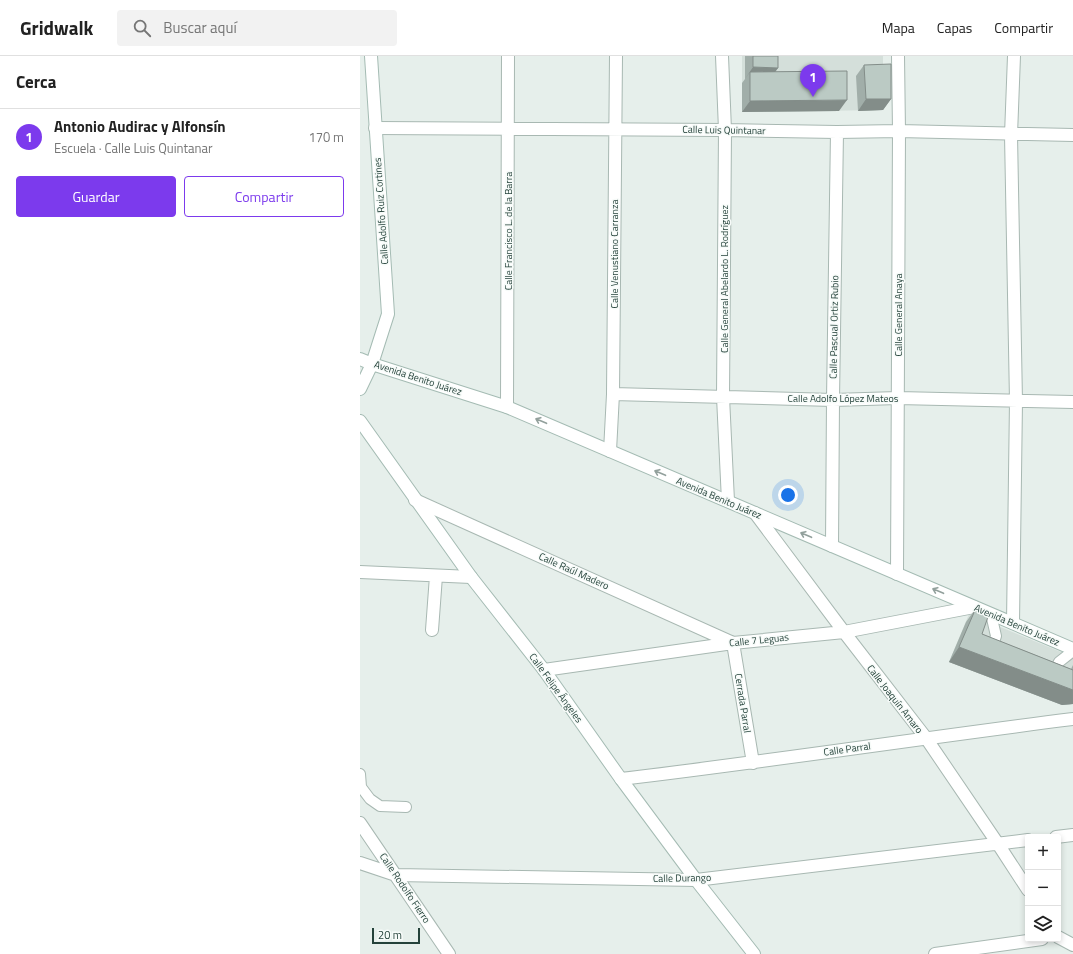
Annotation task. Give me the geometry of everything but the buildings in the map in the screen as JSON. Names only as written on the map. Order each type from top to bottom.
[{"type":"street","name":"Calle Adolfo Ruiz Cortines","points":[[360,389],[372,364],[388,314],[375,128],[372,56]]},
{"type":"street","name":"Calle Francisco L. de la Barra","points":[[507,407],[509,128],[508,56]]},
{"type":"street","name":"Calle Venustiano Carranza","points":[[610,451],[613,394],[616,56]]},
{"type":"street","name":"Calle General Abelardo L. Rodríguez","points":[[722,56],[725,130],[724,397],[728,501]]},
{"type":"street","name":"Calle General Anaya","points":[[898,56],[898,574]]},
{"type":"street","points":[[1013,623],[1016,401],[1011,135],[1014,56]]},
{"type":"street","name":"Calle Luis Quintanar","points":[[375,128],[837,132],[899,131],[1011,135],[1073,135]]},
{"type":"street","name":"Calle Pascual Ortiz Rubio","points":[[832,546],[837,132]]},
{"type":"street","name":"Avenida Benito Juárez","points":[[360,359],[507,407],[1073,650]]},
{"type":"street","name":"Calle Adolfo López Mateos","points":[[613,394],[833,400],[898,398],[1073,402]]},
{"type":"street","name":"Calle Felipe Ángeles","points":[[360,421],[471,577],[544,670],[621,779],[696,880],[754,954]]},
{"type":"street","name":"Calle Raúl Madero","points":[[415,500],[733,642]]},
{"type":"street","name":"Calle Joaquín Amaro","points":[[755,513],[926,738],[1025,885]]},
{"type":"street","points":[[360,572],[471,577]]},
{"type":"street","points":[[432,630],[436,576]]},
{"type":"street","name":"Calle 7 Leguas","points":[[544,670],[733,642],[844,632],[974,607]]},
{"type":"street","name":"Cerrada Parral","points":[[733,642],[753,763]]},
{"type":"street","name":"Calle Parral","points":[[621,779],[753,763],[926,738],[1073,719]]},
{"type":"street","name":"Calle Rodolfo Fierro","points":[[360,823],[449,954]]},
{"type":"street","points":[[1061,836],[1073,835]]},
{"type":"street","name":"Calle Durango","points":[[360,862],[396,875],[696,880],[1025,840]]},
{"type":"street","points":[[1061,937],[1073,936]]},
{"type":"street","points":[[1061,939],[1073,945]]},
{"type":"street","points":[[936,954],[1025,941]]},
{"type":"lane","points":[[992,614],[996,636],[993,645],[1006,650]]},
{"type":"lane","points":[[1041,665],[1055,670],[1059,662],[1073,650]]},
{"type":"lane","points":[[360,774],[361,788],[370,799],[380,806],[406,807]]},
{"type":"shaded area","points":[[742,56],[883,56],[883,110],[742,112]]},
{"type":"shaded area","points":[[969,614],[1073,657],[1073,704],[1062,705],[949,662]]},
{"type":"place","name":"Antonio Audirac y Alfonsín","points":[[813,97]]}]
